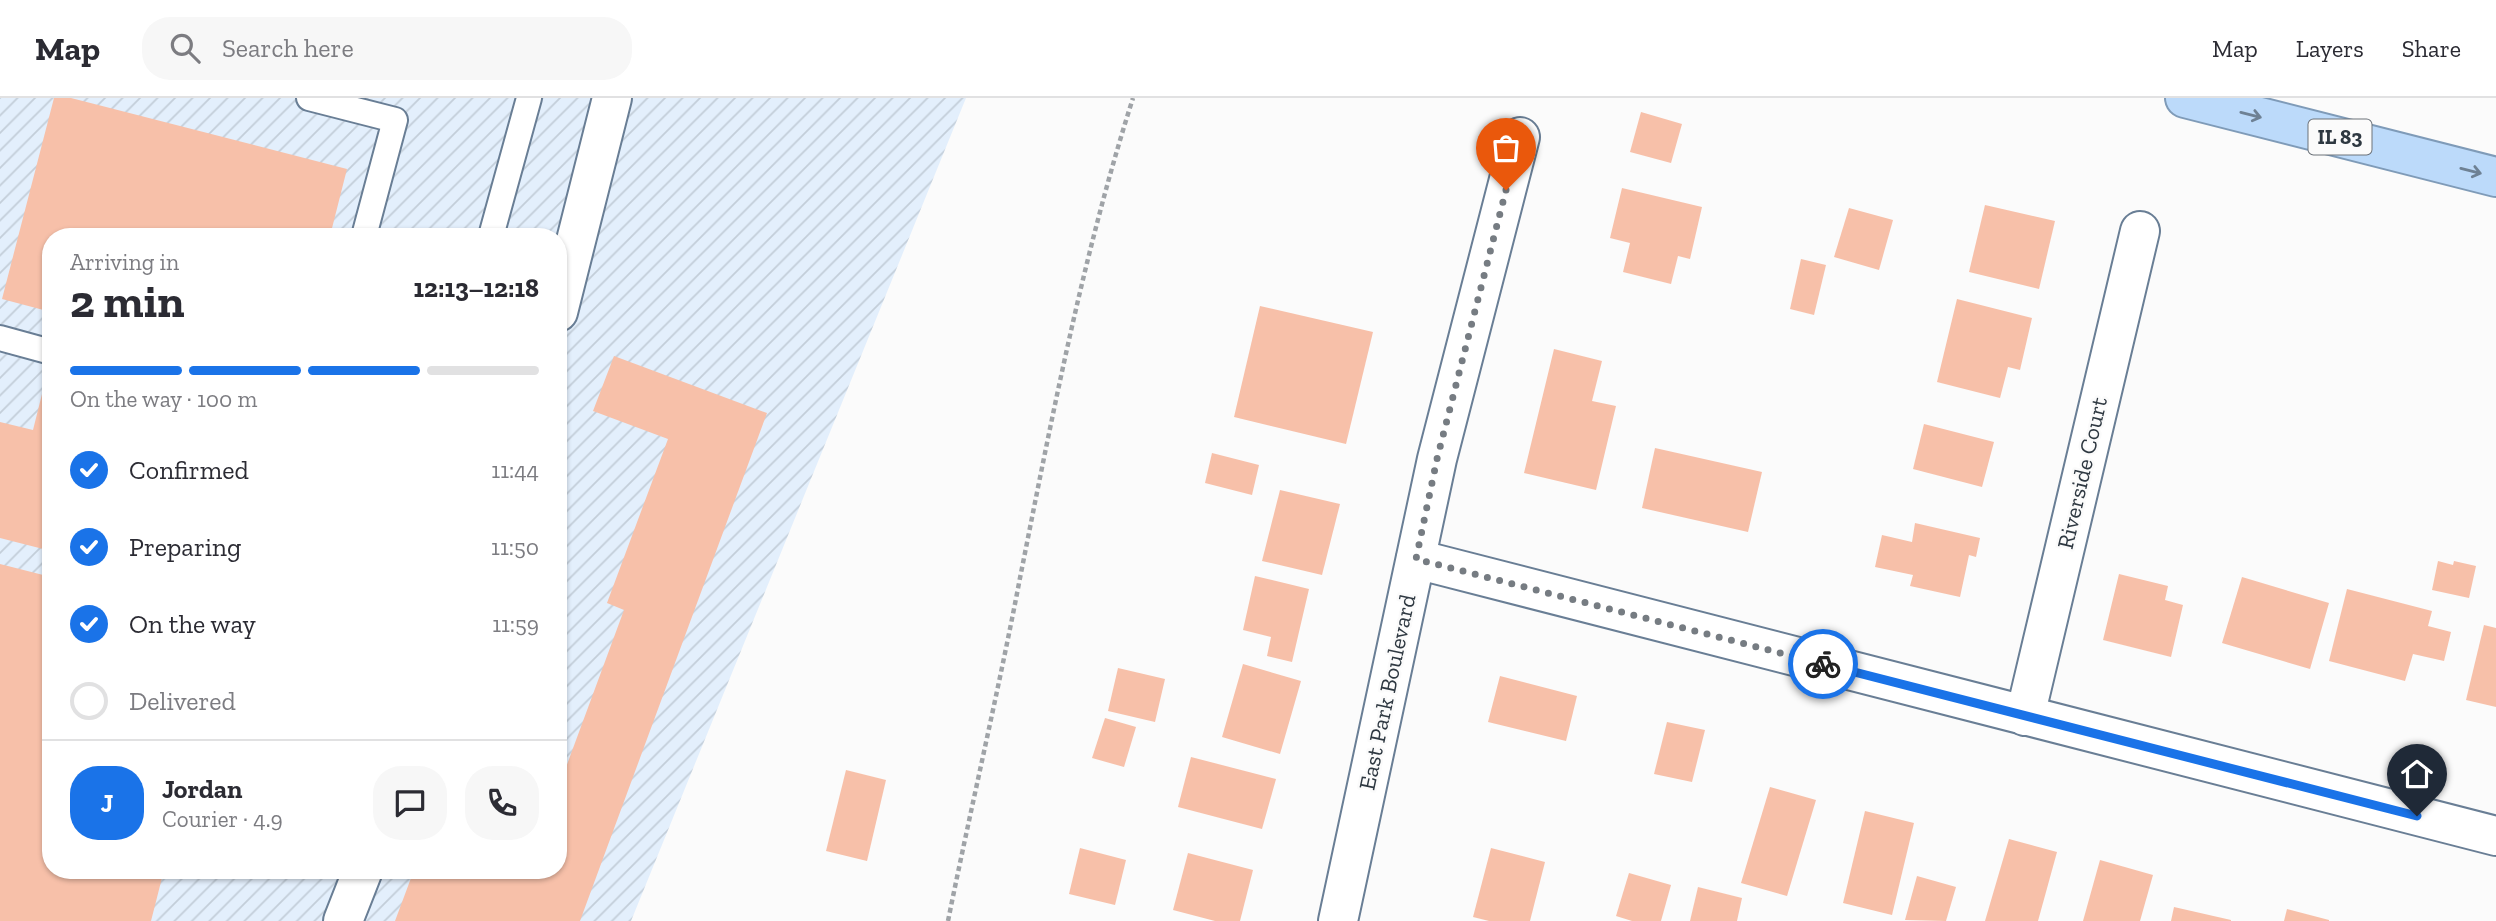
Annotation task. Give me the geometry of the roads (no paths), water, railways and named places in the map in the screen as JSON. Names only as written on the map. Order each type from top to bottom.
[{"type":"highway","name":"IL 83","points":[[2185,98],[2496,177]]},
{"type":"street","points":[[567,276],[612,98]]},
{"type":"street","name":"East Park Boulevard","points":[[1338,921],[1437,459],[1520,137]]},
{"type":"street","name":"Riverside Court","points":[[2025,716],[2140,231]]},
{"type":"street","points":[[1416,559],[2496,836]]},
{"type":"street","points":[[343,921],[359,879]]},
{"type":"lane","points":[[309,98],[395,120],[366,228]]},
{"type":"lane","points":[[493,228],[529,98]]},
{"type":"lane","points":[[0,338],[42,350]]}]
